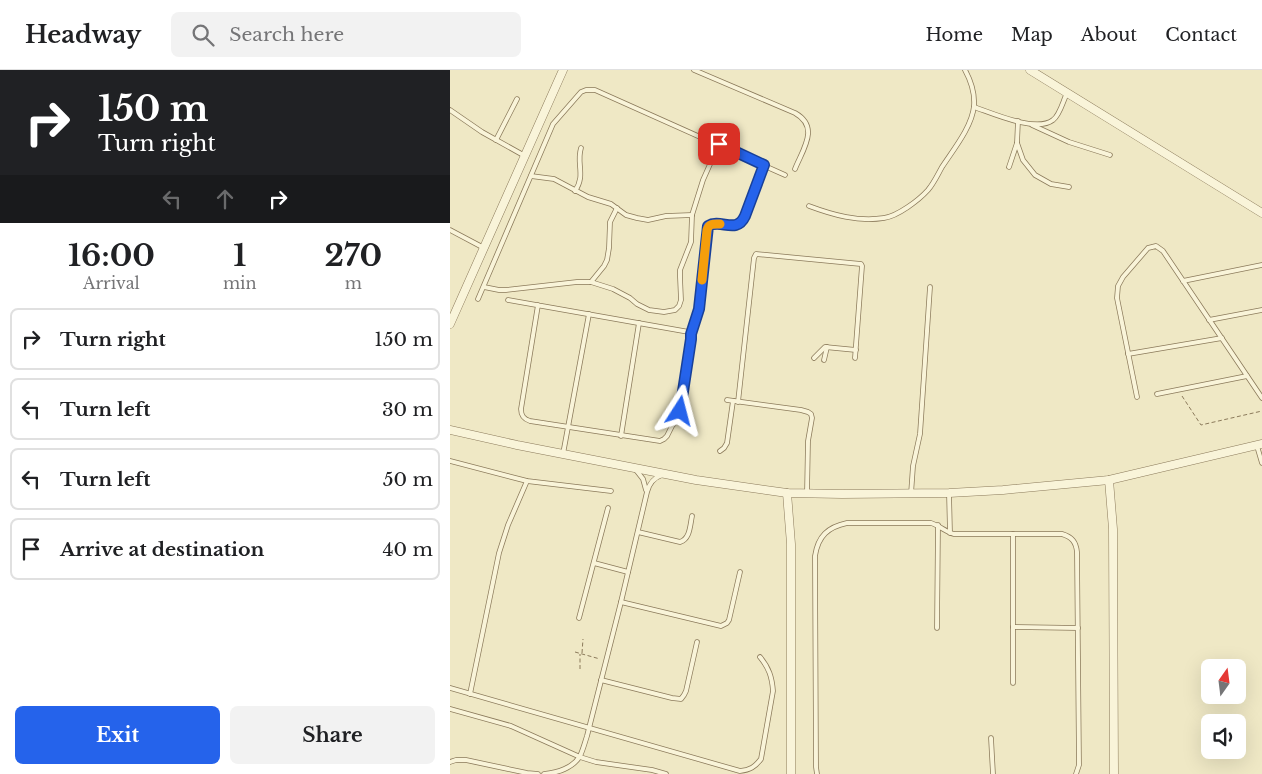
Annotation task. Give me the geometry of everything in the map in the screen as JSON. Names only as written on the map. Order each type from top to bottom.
[{"type":"street","points":[[450,324],[563,70]]},
{"type":"street","points":[[1030,70],[1262,213]]},
{"type":"street","points":[[450,430],[517,446],[665,474],[741,487],[807,494],[949,493],[1109,480],[1260,445]]},
{"type":"street","points":[[1109,480],[1113,521],[1114,774]]},
{"type":"street","points":[[787,493],[791,544],[791,774]]},
{"type":"lane","points":[[694,70],[801,116],[806,122],[809,136],[795,169]]},
{"type":"lane","points":[[809,206],[833,215],[859,219],[885,218],[909,207],[928,189],[971,119],[974,107],[974,94],[971,81],[965,70]]},
{"type":"lane","points":[[478,299],[553,124],[581,92],[595,90],[785,174]]},
{"type":"lane","points":[[974,107],[1018,121],[1040,125],[1051,122],[1056,117],[1067,93]]},
{"type":"lane","points":[[496,140],[516,99]]},
{"type":"lane","points":[[450,110],[475,128],[525,156]]},
{"type":"lane","points":[[1009,167],[1017,143],[1018,121]]},
{"type":"lane","points":[[1030,124],[1069,142],[1110,154]]},
{"type":"lane","points":[[1017,143],[1023,160],[1035,175],[1051,184],[1069,187]]},
{"type":"lane","points":[[484,287],[506,290],[591,282],[614,289],[648,310],[664,312],[675,310],[681,300],[680,277],[691,242],[692,215],[719,144]]},
{"type":"lane","points":[[575,191],[579,186],[582,173],[579,157],[581,148]]},
{"type":"lane","points":[[538,305],[521,413],[526,420],[655,441],[664,439],[679,416],[691,334],[699,309],[708,226],[713,224],[735,226],[742,222],[764,165]]},
{"type":"lane","points":[[531,176],[554,179],[588,197],[611,204],[626,215],[644,220],[666,216],[692,215]]},
{"type":"lane","points":[[591,282],[607,260],[610,222],[617,208]]},
{"type":"lane","points":[[450,230],[484,248]]},
{"type":"lane","points":[[1137,397],[1117,298],[1118,286],[1123,277],[1148,248],[1156,246],[1163,251],[1262,398]]},
{"type":"lane","points":[[720,451],[727,443],[735,401],[756,254],[861,264],[855,358]]},
{"type":"lane","points":[[1183,281],[1262,265]]},
{"type":"lane","points":[[912,494],[913,466],[920,434],[930,287]]},
{"type":"lane","points":[[508,300],[686,331],[691,334]]},
{"type":"lane","points":[[1209,320],[1262,310]]},
{"type":"lane","points":[[563,454],[589,314]]},
{"type":"lane","points":[[621,436],[639,323]]},
{"type":"lane","points":[[1128,354],[1222,338]]},
{"type":"lane","points":[[814,358],[823,348],[827,347],[856,350]]},
{"type":"lane","points":[[824,360],[827,347]]},
{"type":"lane","points":[[1157,394],[1247,376]]},
{"type":"lane","points":[[727,400],[801,410],[811,414],[808,441],[807,494]]},
{"type":"lane","points":[[1260,445],[1262,462]]},
{"type":"lane","points":[[450,461],[527,481],[611,491]]},
{"type":"lane","points":[[634,468],[643,479],[646,492]]},
{"type":"lane","points":[[544,774],[556,773],[569,767],[580,757],[621,602],[646,492],[653,480],[665,474]]},
{"type":"lane","points":[[470,694],[499,553],[508,525],[527,481]]},
{"type":"lane","points":[[949,493],[950,533]]},
{"type":"lane","points":[[579,618],[608,508]]},
{"type":"lane","points":[[638,532],[683,542],[687,536],[692,516]]},
{"type":"lane","points":[[817,774],[816,546],[828,530],[837,525],[847,523],[925,523],[938,525],[954,534],[1062,534],[1075,542],[1077,552],[1078,628],[1078,764],[1076,774]]},
{"type":"lane","points":[[937,628],[938,525]]},
{"type":"lane","points":[[1013,534],[1013,683]]},
{"type":"lane","points":[[594,563],[628,572]]},
{"type":"lane","points":[[621,602],[721,626],[729,620],[740,572]]},
{"type":"lane","points":[[1013,627],[1078,628]]},
{"type":"lane","points":[[601,680],[681,699],[686,691],[697,642]]},
{"type":"lane","points":[[450,688],[740,771],[749,771],[762,759],[773,692],[770,673],[760,657]]},
{"type":"lane","points":[[450,710],[511,726],[580,757],[596,762],[652,770],[666,774]]},
{"type":"lane","points":[[991,738],[993,774]]},
{"type":"lane","points":[[450,762],[466,760],[538,774]]},
{"type":"path","points":[[1178,390],[1201,425],[1262,411]]},
{"type":"path","points":[[580,669],[583,639]]},
{"type":"path","points":[[575,652],[606,660]]},
{"type":"slow traffic","points":[[702,280],[708,226],[710,224],[720,224]]},
{"type":"route","points":[[680,411],[691,334],[699,309],[708,226],[710,224],[735,226],[742,222],[764,165],[719,144]]}]
